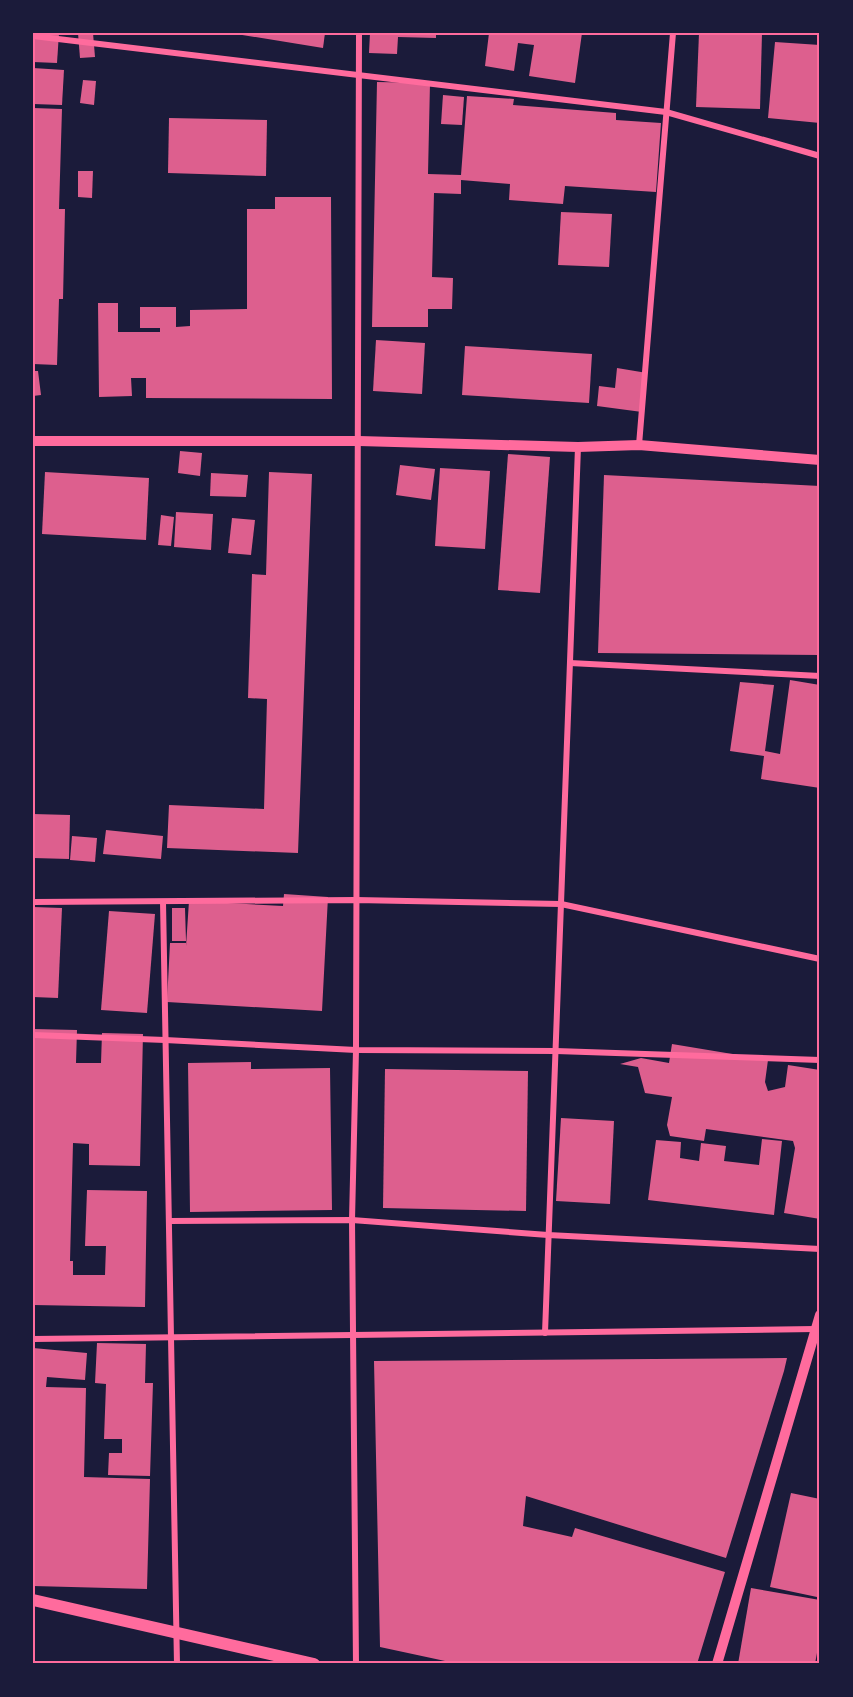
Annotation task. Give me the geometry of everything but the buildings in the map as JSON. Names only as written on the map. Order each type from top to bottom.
[{"type":"main road","points":[[33,1600],[314,1664]]},
{"type":"street","points":[[356,1664],[352,1220],[356,1050],[359,33]]},
{"type":"street","points":[[639,445],[673,33]]},
{"type":"street","points":[[33,36],[666,112],[820,156]]},
{"type":"street","points":[[33,441],[358,441],[578,447],[639,445],[820,460]]},
{"type":"street","points":[[545,1333],[578,447]]},
{"type":"street","points":[[570,663],[820,676]]},
{"type":"street","points":[[33,902],[356,900],[561,904],[820,958]]},
{"type":"street","points":[[163,902],[177,1664]]},
{"type":"street","points":[[33,1035],[356,1050],[555,1051],[820,1060]]},
{"type":"street","points":[[169,1221],[352,1220],[548,1235],[820,1249]]},
{"type":"street","points":[[717,1664],[820,1315]]},
{"type":"street","points":[[33,1339],[815,1329]]}]
